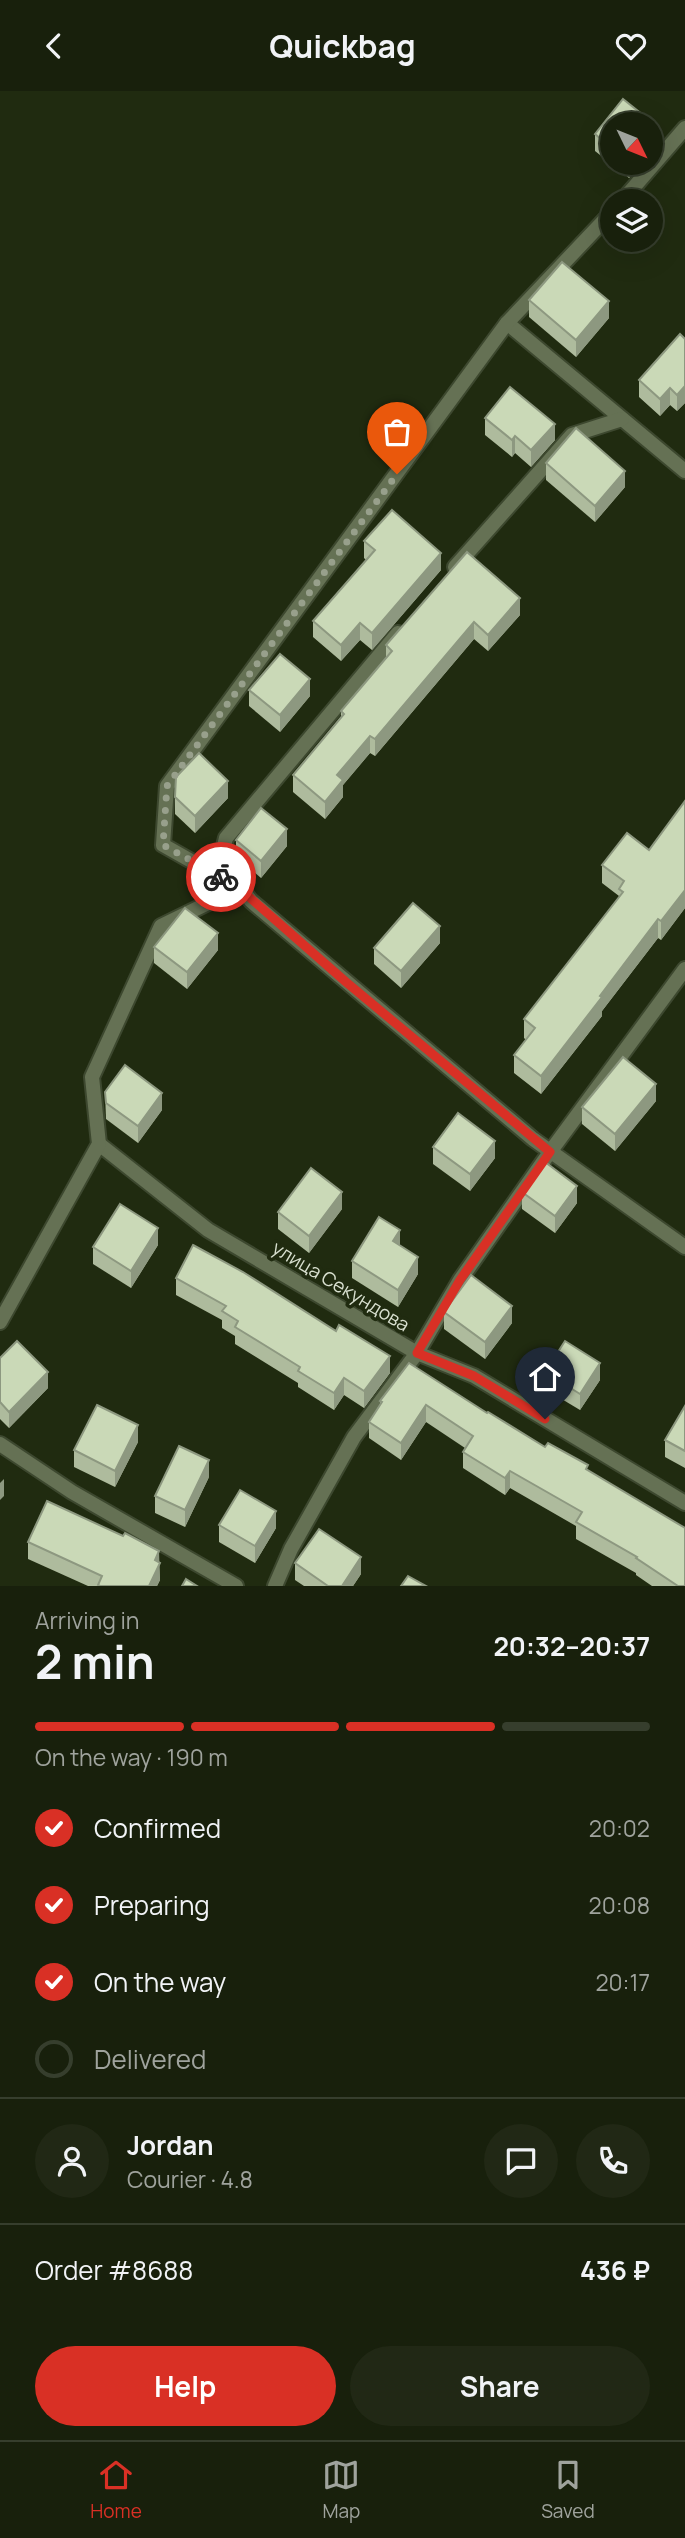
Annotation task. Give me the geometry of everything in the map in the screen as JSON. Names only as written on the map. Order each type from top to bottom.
[{"type":"street","points":[[632,189],[685,128]]},
{"type":"street","points":[[600,225],[507,323],[167,786],[163,845],[239,888],[346,982],[550,1152],[685,1247]]},
{"type":"street","points":[[507,323],[685,471]]},
{"type":"street","points":[[445,579],[572,435],[622,419]]},
{"type":"street","points":[[239,888],[220,862],[226,838],[408,621]]},
{"type":"street","points":[[0,1322],[99,1144],[92,1077],[161,926],[239,888]]},
{"type":"street","points":[[275,1586],[291,1549],[354,1437],[417,1353],[460,1280],[550,1152],[685,969]]},
{"type":"street","name":"улица Секундова","points":[[99,1144],[208,1230],[417,1353],[474,1376],[685,1503]]},
{"type":"street","points":[[0,1444],[72,1492],[236,1586]]},
{"type":"building","points":[[623,99],[639,112],[613,112]]},
{"type":"building","points":[[562,262],[609,301],[576,340],[529,300]]},
{"type":"building","points":[[680,334],[685,339],[685,386],[677,395],[670,388],[660,399],[639,380]]},
{"type":"building","points":[[510,387],[555,424],[531,450],[515,436],[512,440],[485,418]]},
{"type":"building","points":[[576,428],[625,471],[595,506],[546,463]]},
{"type":"building","points":[[392,510],[441,553],[372,633],[360,623],[341,645],[313,621],[375,550],[364,541]]},
{"type":"building","points":[[467,552],[520,598],[488,635],[474,622],[375,739],[370,736],[337,775],[343,780],[325,802],[293,775],[344,714],[341,711],[392,651],[386,645]]},
{"type":"building","points":[[280,654],[310,679],[280,715],[249,690]]},
{"type":"building","points":[[199,753],[228,781],[195,816],[175,797],[176,777]]},
{"type":"building","points":[[685,801],[685,890],[661,921],[658,919],[541,1076],[514,1055],[535,1028],[524,1019],[623,892],[619,889],[624,881],[602,865],[627,833],[649,850]]},
{"type":"building","points":[[261,808],[287,829],[261,861],[236,840]]},
{"type":"building","points":[[413,903],[440,926],[401,971],[374,948]]},
{"type":"building","points":[[185,908],[218,933],[187,972],[154,947]]},
{"type":"building","points":[[623,1057],[656,1084],[615,1134],[582,1107]]},
{"type":"building","points":[[125,1065],[162,1093],[138,1126],[106,1103],[105,1092]]},
{"type":"building","points":[[458,1113],[495,1141],[470,1174],[433,1147]]},
{"type":"building","points":[[545,1162],[577,1186],[555,1216],[522,1192]]},
{"type":"building","points":[[311,1168],[342,1192],[309,1236],[278,1212]]},
{"type":"building","points":[[120,1204],[158,1228],[131,1271],[93,1247]]},
{"type":"building","points":[[379,1217],[400,1230],[393,1241],[418,1257],[398,1290],[352,1261]]},
{"type":"building","points":[[193,1245],[243,1272],[336,1331],[339,1325],[390,1356],[364,1391],[344,1378],[334,1393],[298,1371],[300,1367],[235,1327],[238,1321],[222,1311],[226,1306],[176,1278]]},
{"type":"building","points":[[471,1275],[512,1306],[485,1342],[444,1312]]},
{"type":"building","points":[[17,1341],[48,1372],[9,1412],[0,1402],[0,1358]]},
{"type":"building","points":[[565,1341],[600,1363],[580,1394],[545,1372]]},
{"type":"building","points":[[409,1363],[545,1447],[548,1443],[588,1465],[586,1469],[685,1528],[685,1585],[678,1586],[637,1557],[576,1522],[582,1512],[510,1471],[505,1478],[463,1452],[473,1436],[426,1405],[401,1443],[369,1422],[382,1402],[380,1401]]},
{"type":"building","points":[[97,1405],[138,1425],[115,1471],[74,1450]]},
{"type":"building","points":[[685,1406],[685,1451],[665,1440]]},
{"type":"building","points":[[179,1446],[209,1460],[185,1510],[155,1496]]},
{"type":"building","points":[[240,1490],[276,1511],[255,1546],[219,1525]]},
{"type":"building","points":[[47,1501],[123,1536],[125,1533],[159,1551],[155,1560],[160,1563],[149,1586],[100,1586],[98,1585],[102,1576],[28,1542]]},
{"type":"building","points":[[319,1529],[361,1557],[342,1586],[328,1586],[295,1563]]},
{"type":"building","points":[[408,1576],[426,1586],[401,1586]]},
{"type":"building","points":[[186,1579],[197,1586],[182,1586]]},
{"type":"way so far","points":[[221,877],[163,845],[167,786],[397,474]]},
{"type":"route","points":[[221,877],[239,888],[346,982],[550,1152],[460,1280],[417,1353],[474,1376],[545,1419]]}]
